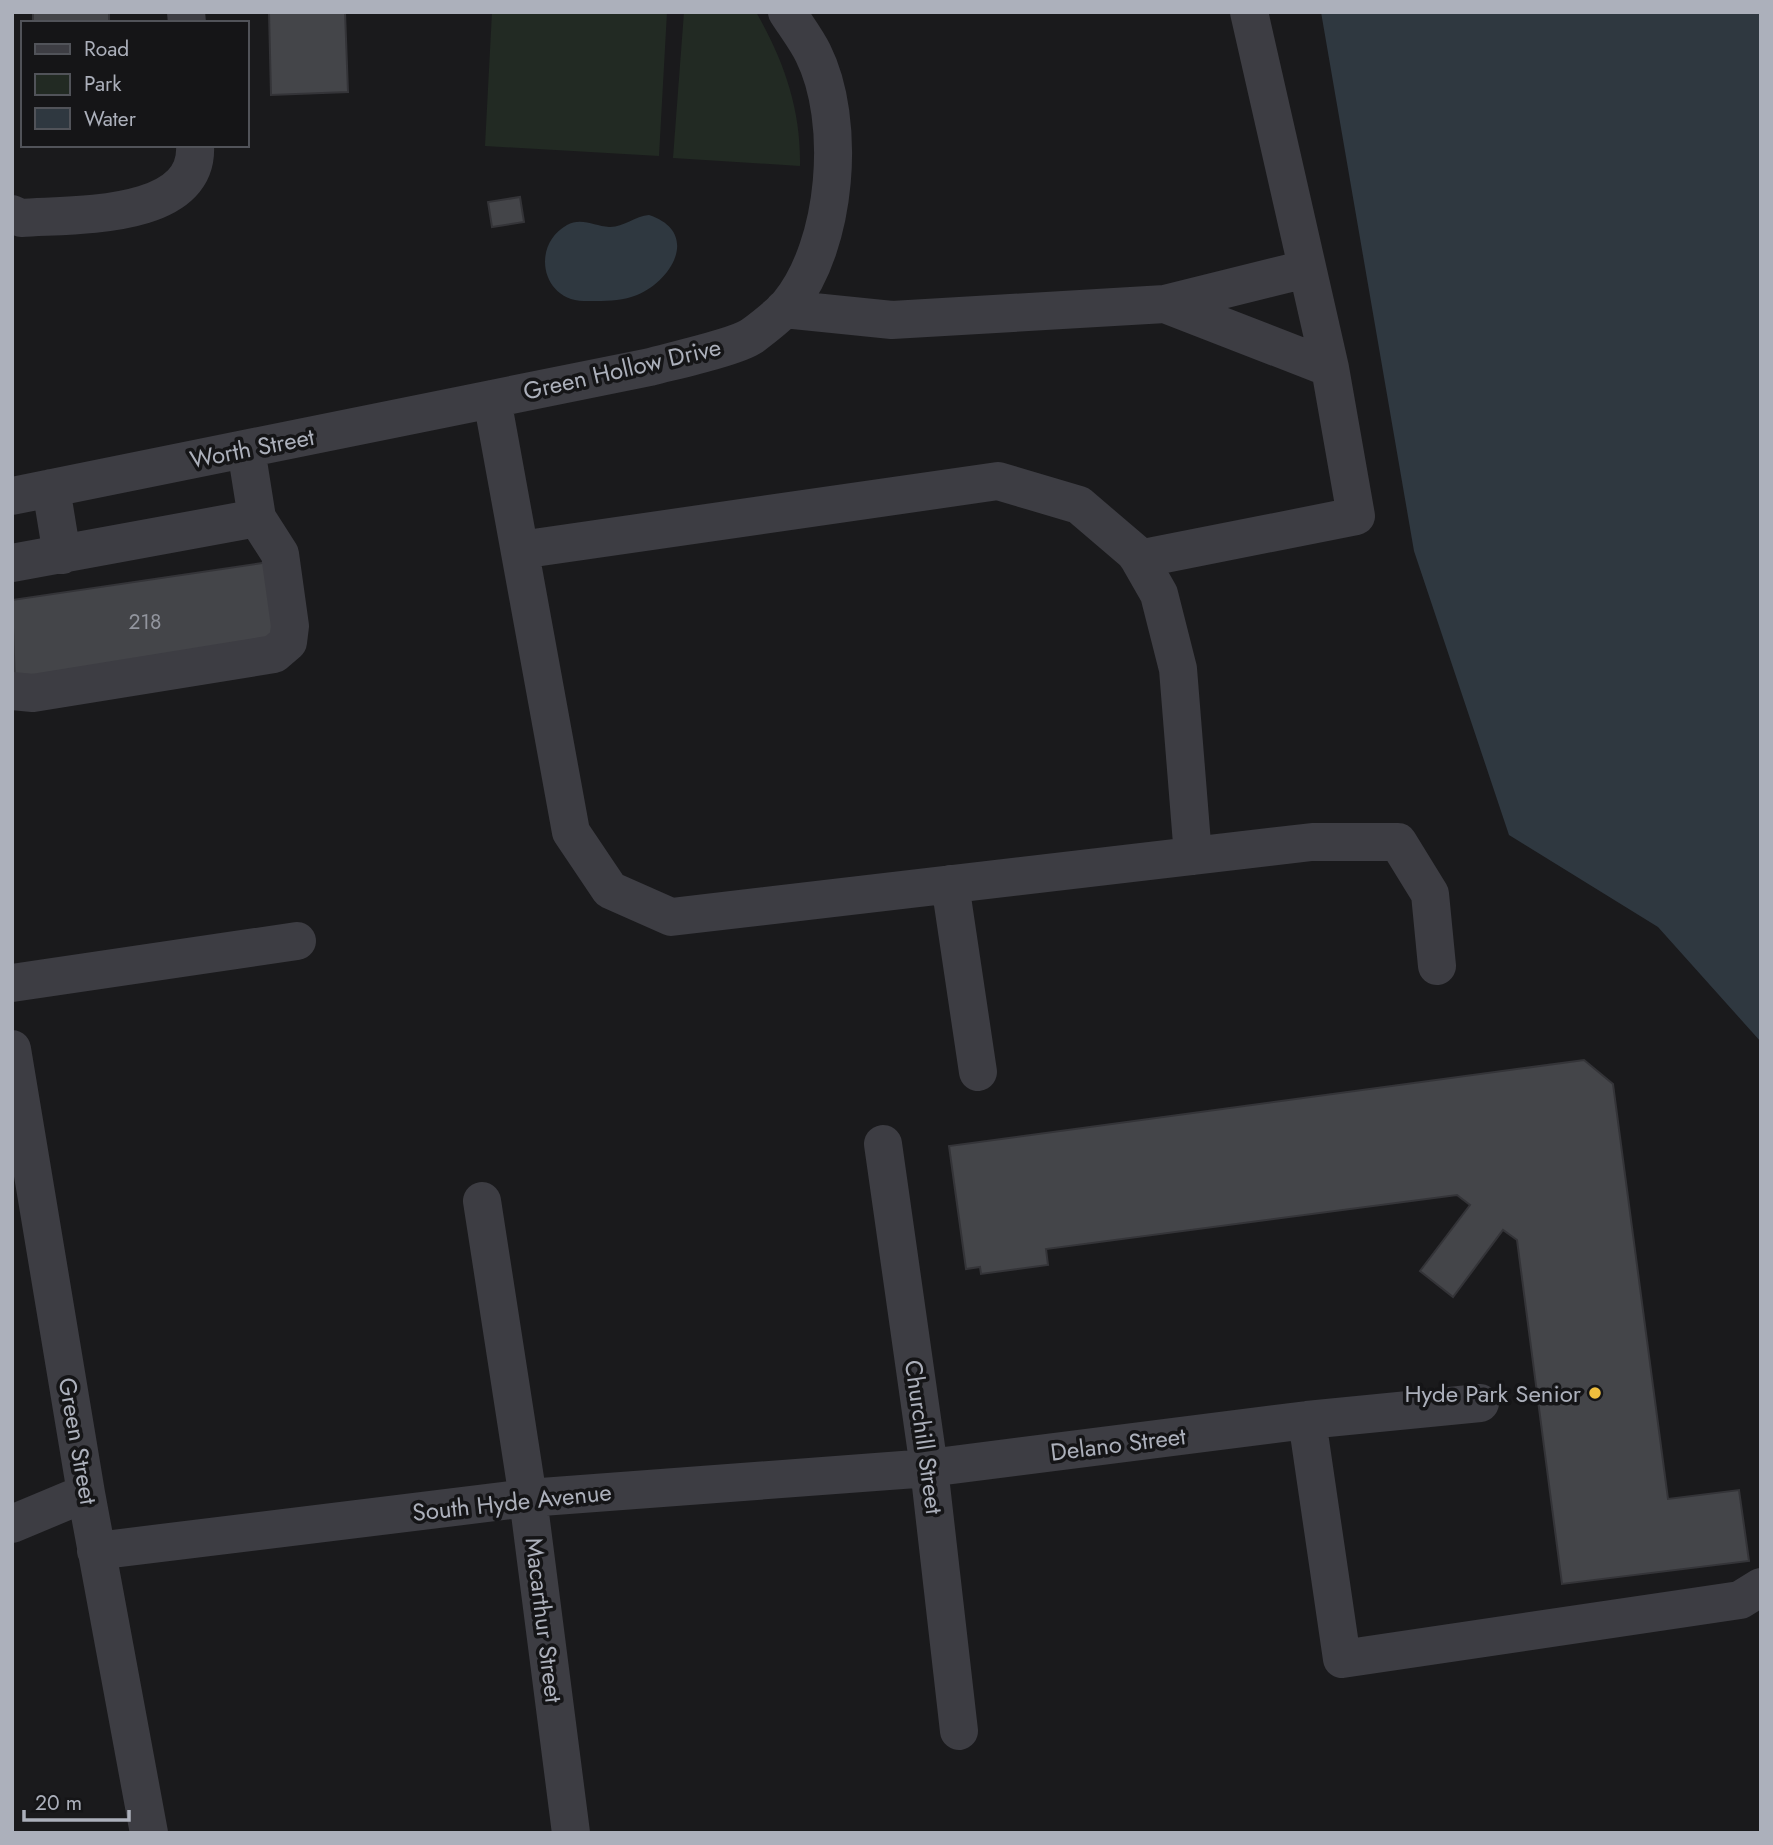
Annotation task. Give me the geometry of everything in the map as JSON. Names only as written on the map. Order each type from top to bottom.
[{"type":"street","name":"Green Hollow Drive","points":[[492,399],[650,368],[750,338],[784,309],[810,267],[830,201],[835,159],[832,116],[814,55],[787,12]]},
{"type":"street","points":[[1139,559],[1356,516],[1330,368],[1249,12]]},
{"type":"street","points":[[12,214],[21,218],[141,208],[166,196],[185,180],[196,160],[195,147]]},
{"type":"street","points":[[784,309],[892,320],[1165,304],[1306,269]]},
{"type":"street","points":[[1165,304],[1330,368]]},
{"type":"street","points":[[492,399],[571,831],[610,890],[671,917],[1312,842],[1398,842],[1430,894],[1437,966]]},
{"type":"street","name":"Worth Street","points":[[12,496],[492,399]]},
{"type":"street","points":[[12,691],[33,693],[274,654],[288,642],[290,626],[280,554],[257,518],[246,449]]},
{"type":"street","points":[[520,550],[998,481],[1079,505],[1134,552],[1159,594],[1178,669],[1192,856]]},
{"type":"street","points":[[51,488],[62,555]]},
{"type":"street","points":[[12,563],[257,518]]},
{"type":"street","points":[[950,884],[978,1072]]},
{"type":"street","points":[[12,983],[297,941]]},
{"type":"street","name":"Green Street","points":[[12,1049],[86,1493],[149,1833]]},
{"type":"street","name":"Churchill Street","points":[[883,1144],[929,1468],[960,1731]]},
{"type":"street","name":"Macarthur Street","points":[[482,1201],[528,1498],[572,1833]]},
{"type":"street","name":"Delano Street","points":[[929,1468],[1307,1420],[1480,1403]]},
{"type":"street","points":[[1307,1420],[1342,1659],[1740,1600],[1761,1587]]},
{"type":"street","name":"South Hyde Avenue","points":[[96,1550],[528,1498],[929,1468]]},
{"type":"street","points":[[12,1524],[86,1493]]},
{"type":"green space","points":[[492,12],[667,12],[659,156],[485,146]]},
{"type":"green space","points":[[684,12],[756,12],[775,49],[789,86],[800,145],[800,166],[673,158]]},
{"type":"water","points":[[1321,12],[1761,12],[1761,1042],[1658,927],[1509,835],[1414,551]]},
{"type":"water","points":[[649,215],[665,223],[674,233],[677,244],[676,256],[670,268],[650,288],[624,299],[584,301],[558,292],[550,282],[545,258],[548,245],[567,225],[583,222],[614,227]]},
{"type":"building","points":[[33,12],[109,12],[109,21],[33,21]]},
{"type":"building","points":[[269,12],[345,12],[348,92],[271,95]]},
{"type":"building","points":[[520,197],[524,222],[492,227],[488,202]]},
{"type":"building","points":[[269,562],[280,644],[15,684],[12,600]]},
{"type":"building","name":"Hyde Park Senior","points":[[1584,1060],[1613,1084],[1668,1499],[1739,1490],[1749,1561],[1562,1584],[1517,1240],[1503,1230],[1453,1297],[1420,1271],[1470,1205],[1457,1195],[1046,1249],[1048,1265],[981,1274],[980,1267],[966,1269],[949,1146]]},
{"type":"place","name":"Hyde Park Senior","points":[[1595,1393]]}]
